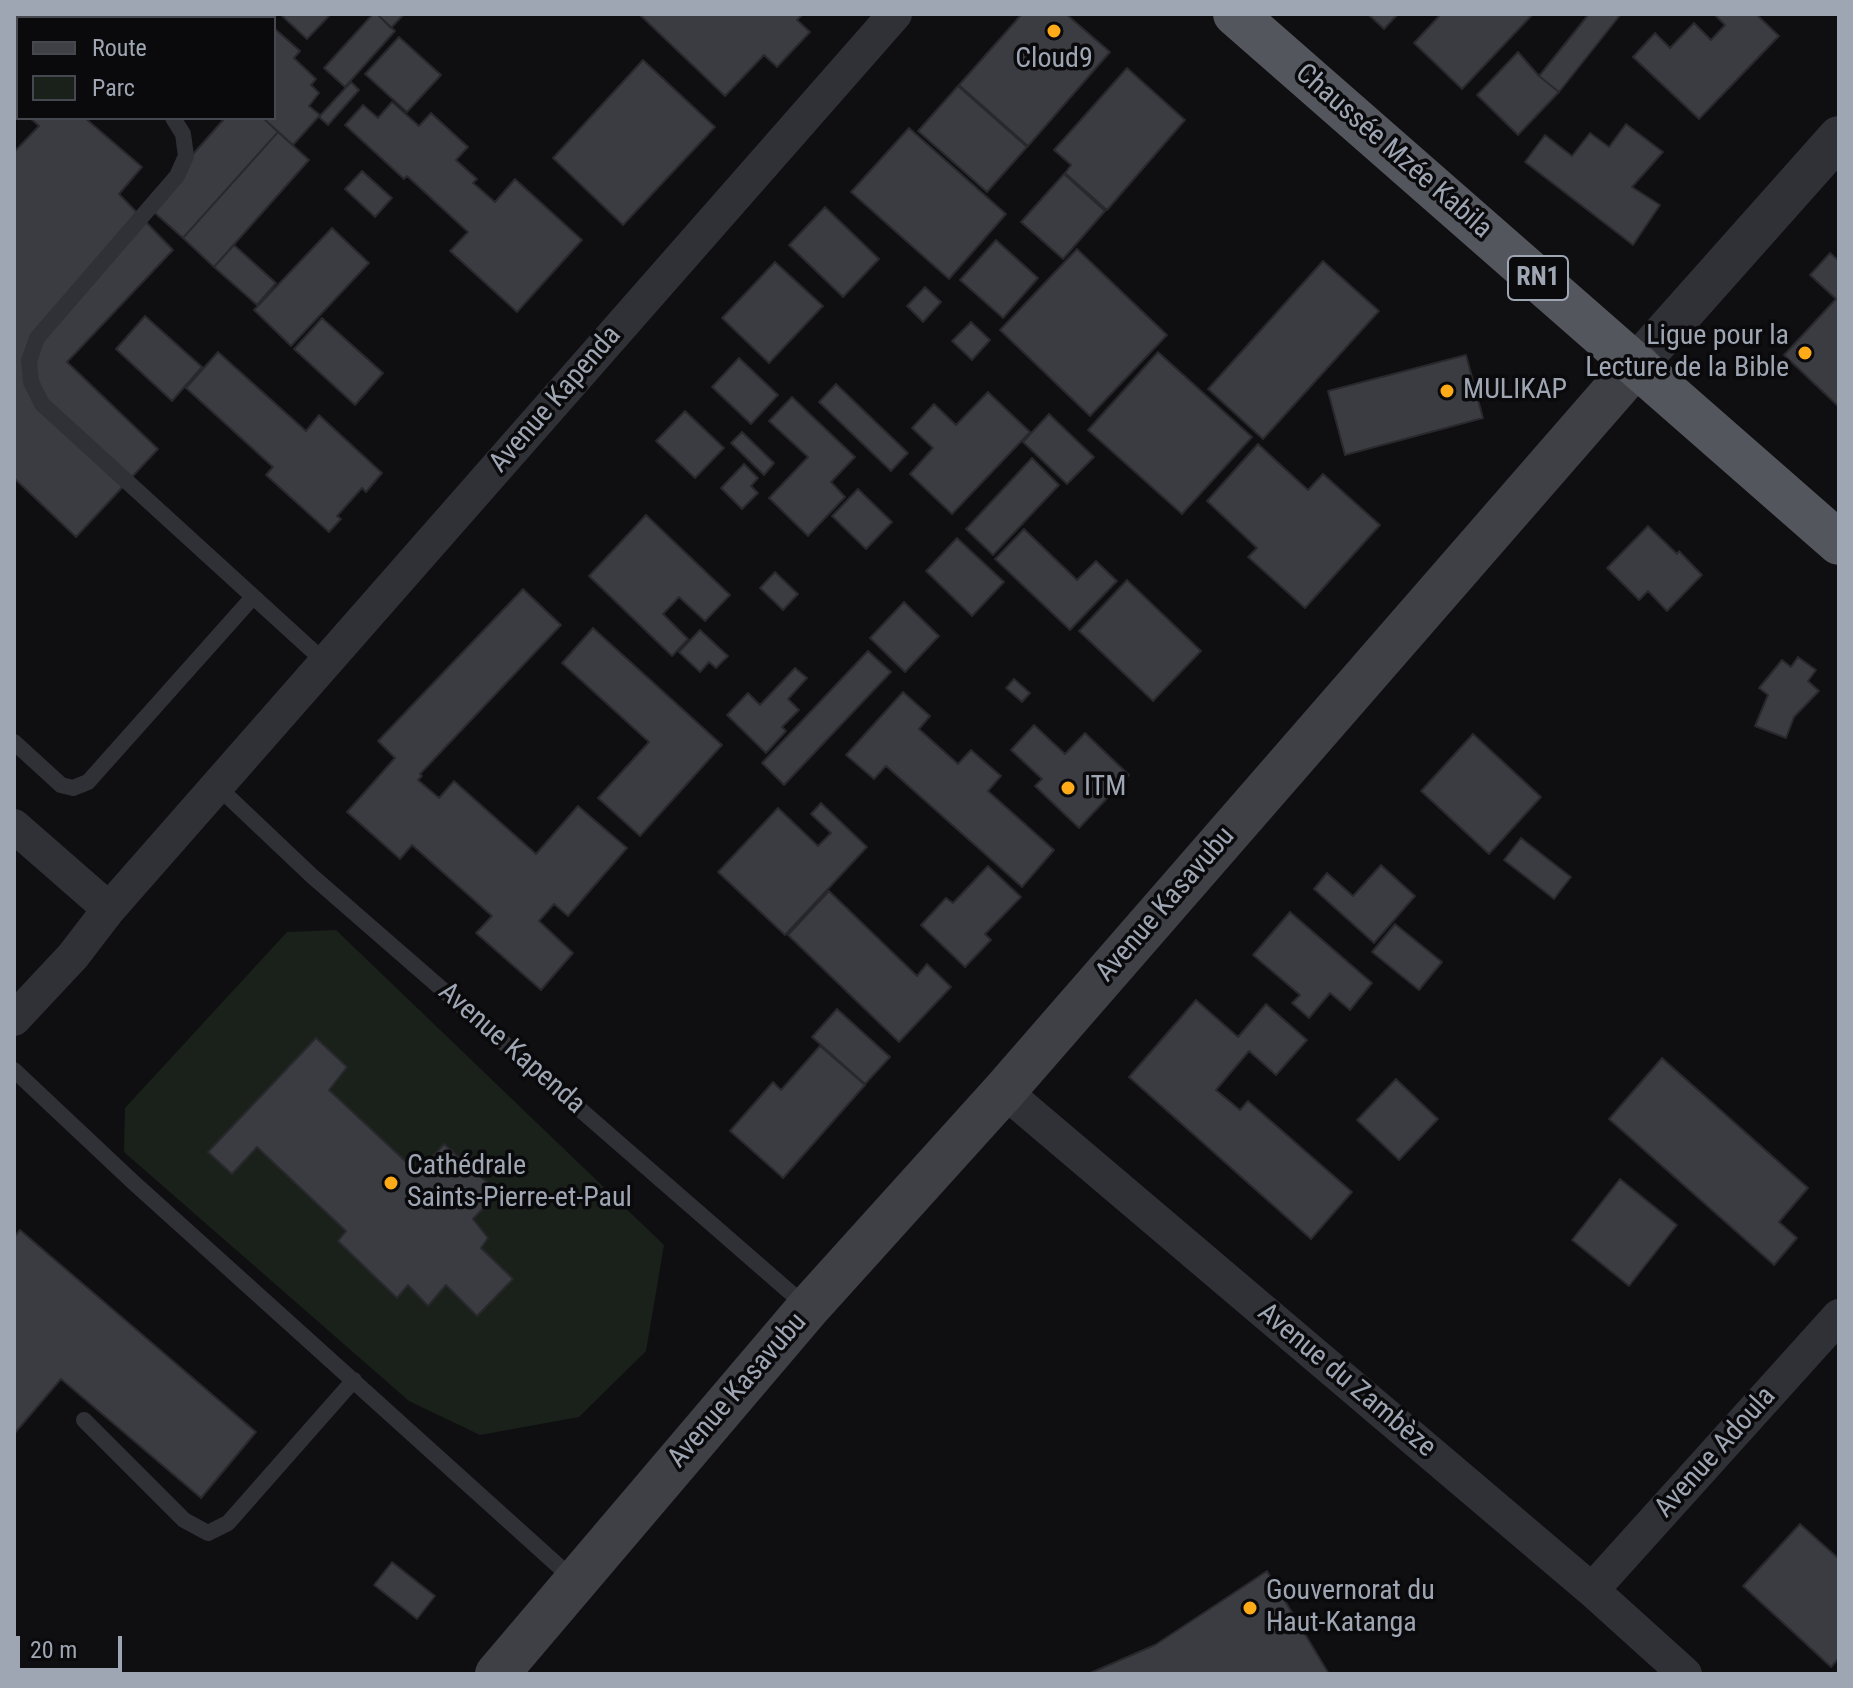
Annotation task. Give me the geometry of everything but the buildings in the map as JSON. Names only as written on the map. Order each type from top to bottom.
[{"type":"highway","name":"Chaussée Mzée Kabila","points":[[1235,14],[1839,543]]},
{"type":"main road","name":"Avenue Kasavubu","points":[[497,1674],[808,1308],[1004,1091],[1637,364]]},
{"type":"street","name":"Avenue Kapenda","points":[[14,1019],[73,956],[109,909],[895,14]]},
{"type":"street","name":"Avenue Kasavubu","points":[[1637,364],[1839,137]]},
{"type":"street","points":[[14,826],[109,909]]},
{"type":"street","name":"Avenue du Zambèze","points":[[1004,1091],[1592,1590],[1685,1674]]},
{"type":"street","name":"Avenue Adoula","points":[[1592,1590],[1839,1316]]},
{"type":"lane","points":[[174,120],[183,134],[186,156],[177,176],[37,338],[29,361],[31,382],[42,404],[326,663]]},
{"type":"lane","points":[[14,742],[61,785],[73,788],[88,782],[253,597]]},
{"type":"lane","name":"Avenue Kapenda","points":[[217,786],[312,876],[808,1308]]},
{"type":"lane","points":[[14,1070],[133,1182],[575,1581]]},
{"type":"lane","points":[[84,1420],[184,1520],[208,1533],[228,1523],[354,1380]]},
{"type":"green space","points":[[336,930],[664,1245],[646,1351],[579,1417],[480,1435],[409,1401],[124,1152],[125,1108],[287,932]]},
{"type":"place","name":"Cloud9","points":[[1054,31]]},
{"type":"place","name":"Ligue pour la Lecture de la Bible","points":[[1805,353]]},
{"type":"place","name":"MULIKAP","points":[[1447,391]]},
{"type":"place","name":"ITM","points":[[1068,788]]},
{"type":"place","name":"Cathédrale Saints-Pierre-et-Paul","points":[[391,1183]]},
{"type":"place","name":"Gouvernorat du Haut-Katanga","points":[[1250,1608]]}]
